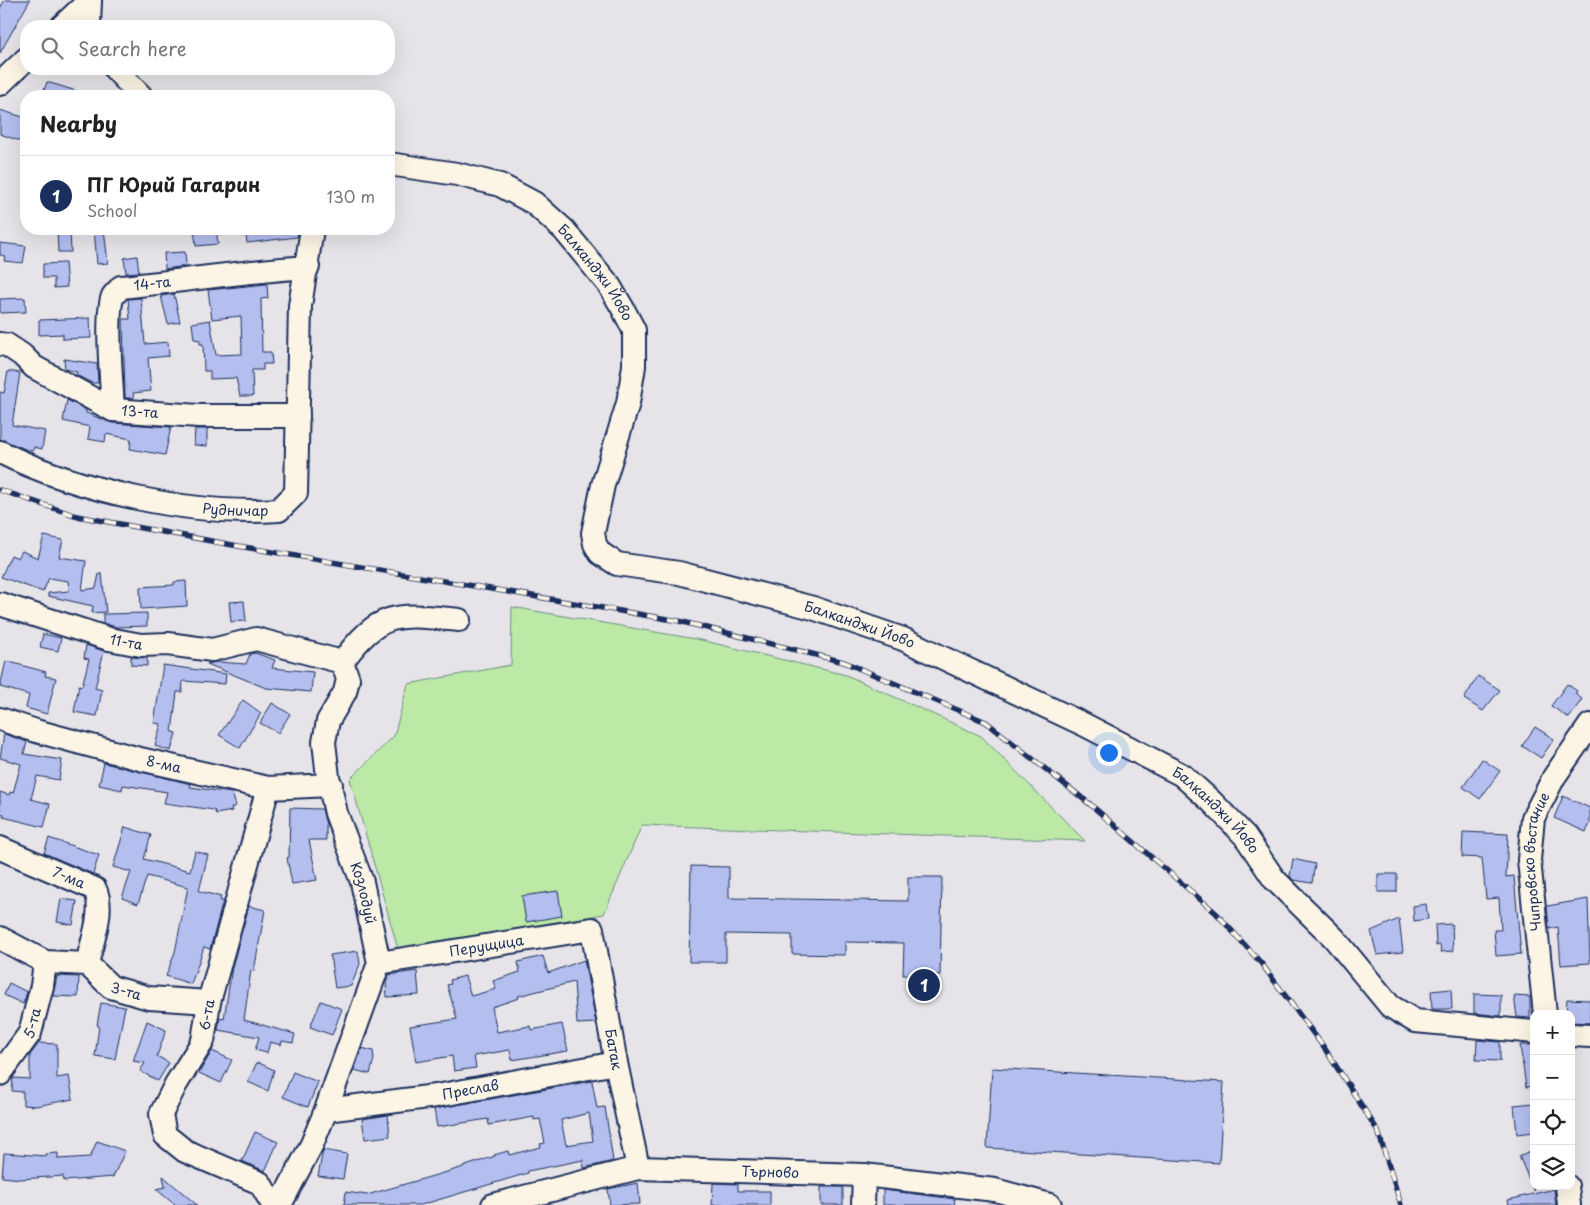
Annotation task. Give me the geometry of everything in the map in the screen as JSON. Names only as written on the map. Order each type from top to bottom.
[{"type":"street","points":[[68,20],[90,0]]},
{"type":"street","points":[[89,20],[90,0]]},
{"type":"street","points":[[121,75],[134,90]]},
{"type":"street","name":"Балканджи Йово","points":[[395,165],[457,174],[500,185],[534,203],[564,230],[609,285],[622,307],[634,330],[634,366],[628,403],[603,484],[593,533],[595,544],[600,553],[617,564],[679,573],[813,608],[903,639],[1085,725],[1182,775],[1212,802],[1245,836],[1274,879],[1334,938],[1390,1006],[1415,1021],[1530,1032]]},
{"type":"street","name":"Рудничар","points":[[0,452],[29,466],[80,483],[163,502],[248,512],[279,510],[296,493],[300,306],[308,267],[311,235]]},
{"type":"street","name":"14-та","points":[[114,410],[110,348],[111,304],[114,295],[121,287],[193,280],[250,270],[308,267]]},
{"type":"street","name":"13-та","points":[[0,344],[7,345],[22,355],[34,367],[114,410],[199,416],[298,416]]},
{"type":"street","name":"11-та","points":[[0,604],[109,639],[141,645],[168,644],[212,650],[256,639],[342,662]]},
{"type":"street","points":[[342,662],[355,644],[382,621],[402,615],[459,620]]},
{"type":"street","name":"Козлодуй","points":[[342,662],[348,679],[345,692],[328,721],[324,742],[328,777],[336,813],[362,882],[380,963]]},
{"type":"street","name":"8-ма","points":[[0,719],[36,731],[140,758],[268,788],[331,785]]},
{"type":"street","name":"Чипровско въстание","points":[[1545,1010],[1529,860],[1533,818],[1554,777],[1590,725]]},
{"type":"street","name":"6-та","points":[[268,788],[209,1002],[203,1042],[176,1084],[161,1114],[165,1135],[185,1151],[260,1183],[273,1205]]},
{"type":"street","name":"7-ма","points":[[0,848],[95,889],[100,898],[99,908],[87,964]]},
{"type":"street","name":"Перущица","points":[[380,963],[592,929]]},
{"type":"street","name":"Батак","points":[[592,929],[616,1063],[638,1168]]},
{"type":"street","points":[[0,938],[45,962],[87,964]]},
{"type":"street","name":"5-та","points":[[0,1074],[30,1033],[42,986],[45,962]]},
{"type":"street","points":[[280,1205],[312,1144],[380,963]]},
{"type":"street","name":"3-та","points":[[87,964],[111,987],[149,998],[209,1002]]},
{"type":"street","points":[[1575,1035],[1590,1036]]},
{"type":"street","name":"Преслав","points":[[326,1110],[436,1096],[616,1063]]},
{"type":"street","name":"Търново","points":[[505,1203],[638,1168],[864,1175],[995,1190],[1050,1205]]},
{"type":"street","points":[[863,1205],[864,1175]]},
{"type":"street","points":[[1567,1190],[1569,1205]]},
{"type":"green space","points":[[512,607],[701,640],[846,675],[981,736],[1085,841],[642,825],[604,914],[398,949],[350,779],[394,736],[408,684],[511,665]]},
{"type":"building","points":[[5,0],[30,0],[0,53],[0,8]]},
{"type":"building","points":[[47,82],[73,90],[44,90]]},
{"type":"building","points":[[0,110],[20,116],[20,141],[0,134]]},
{"type":"building","points":[[57,235],[70,235],[71,252],[58,252]]},
{"type":"building","points":[[95,235],[105,235],[108,263],[97,264]]},
{"type":"building","points":[[195,235],[217,235],[218,244],[196,246]]},
{"type":"building","points":[[246,235],[298,235],[297,237],[247,243]]},
{"type":"building","points":[[0,243],[26,246],[23,263],[4,261],[5,256],[0,255]]},
{"type":"building","points":[[185,252],[186,266],[165,269],[164,253]]},
{"type":"building","points":[[137,256],[139,272],[126,273],[124,258]]},
{"type":"building","points":[[65,263],[67,287],[54,288],[54,278],[43,278],[43,264]]},
{"type":"building","points":[[267,284],[268,298],[261,299],[262,352],[271,352],[272,364],[263,364],[263,370],[252,370],[253,396],[240,396],[236,378],[210,379],[210,371],[204,371],[203,344],[200,344],[200,340],[194,339],[192,323],[210,320],[216,355],[242,354],[241,316],[212,319],[208,290]]},
{"type":"building","points":[[174,294],[180,322],[168,324],[161,296]]},
{"type":"building","points":[[25,298],[26,312],[0,313],[0,299]]},
{"type":"building","points":[[141,298],[145,344],[168,342],[169,356],[148,358],[151,391],[133,393],[134,398],[125,398],[123,319],[130,319],[128,299]]},
{"type":"building","points":[[90,318],[91,338],[63,339],[63,334],[39,335],[39,320]]},
{"type":"building","points":[[64,359],[97,364],[98,383],[92,383],[76,375],[77,372],[65,369]]},
{"type":"building","points":[[8,371],[20,373],[12,425],[45,431],[42,449],[34,447],[33,451],[28,450],[0,439],[0,392],[4,393]]},
{"type":"building","points":[[67,400],[86,410],[86,413],[112,423],[171,427],[165,455],[130,449],[131,439],[106,434],[105,442],[88,439],[90,427],[63,421]]},
{"type":"building","points":[[195,429],[207,429],[207,446],[194,445]]},
{"type":"building","points":[[44,536],[63,540],[59,557],[86,561],[82,590],[96,588],[99,574],[102,574],[106,612],[92,613],[93,606],[48,596],[48,593],[69,591],[68,581],[49,578],[43,592],[1,577],[11,555],[18,558],[22,551],[38,558]]},
{"type":"building","points":[[186,581],[187,606],[141,609],[140,587],[174,585],[174,582]]},
{"type":"building","points":[[244,601],[246,621],[231,622],[229,602]]},
{"type":"building","points":[[147,613],[147,626],[116,627],[103,623],[103,614]]},
{"type":"building","points":[[43,634],[61,638],[58,651],[40,647]]},
{"type":"building","points":[[86,645],[104,651],[95,688],[102,690],[97,716],[74,712],[79,685],[82,686],[89,659],[84,658]]},
{"type":"building","points":[[255,653],[275,660],[272,668],[313,672],[311,692],[266,688],[207,664],[217,662],[246,664],[250,654]]},
{"type":"building","points":[[131,657],[147,658],[147,666],[131,665]]},
{"type":"building","points":[[6,661],[46,672],[45,676],[56,678],[47,714],[26,708],[29,695],[0,687]]},
{"type":"building","points":[[163,665],[226,674],[225,684],[183,681],[182,692],[177,692],[172,732],[176,733],[171,751],[155,746],[161,724],[154,723]]},
{"type":"building","points":[[1478,676],[1500,690],[1483,711],[1464,699]]},
{"type":"building","points":[[1567,684],[1577,691],[1575,694],[1582,699],[1569,718],[1551,706]]},
{"type":"building","points":[[243,700],[261,713],[240,748],[219,735]]},
{"type":"building","points":[[272,703],[290,714],[278,733],[260,723]]},
{"type":"building","points":[[1535,727],[1554,739],[1541,758],[1522,746]]},
{"type":"building","points":[[4,734],[27,742],[24,754],[62,760],[59,780],[37,776],[31,799],[50,804],[44,827],[3,817],[4,814],[0,813],[0,792],[9,795],[10,792],[13,793],[21,764],[0,758]]},
{"type":"building","points":[[1482,759],[1500,771],[1480,799],[1463,787]]},
{"type":"building","points":[[104,763],[191,784],[190,787],[232,793],[236,806],[231,808],[232,811],[216,814],[214,810],[164,803],[167,792],[123,785],[122,790],[99,785]]},
{"type":"building","points":[[1563,796],[1590,808],[1590,824],[1586,832],[1554,818]]},
{"type":"building","points":[[290,808],[322,809],[326,825],[326,840],[309,840],[317,880],[292,884],[287,858],[289,857]]},
{"type":"building","points":[[125,827],[151,835],[144,859],[190,871],[195,851],[208,855],[199,891],[221,897],[220,901],[223,901],[210,949],[204,947],[191,984],[166,976],[175,952],[188,887],[147,876],[138,904],[122,898],[131,872],[113,867]]},
{"type":"building","points":[[1463,832],[1508,834],[1506,877],[1514,876],[1521,954],[1496,956],[1494,930],[1501,930],[1499,898],[1486,899],[1482,858],[1462,857]]},
{"type":"building","points":[[49,838],[99,855],[93,874],[44,853]]},
{"type":"building","points":[[1293,859],[1315,864],[1312,883],[1293,880],[1290,876]]},
{"type":"building","points":[[691,866],[729,867],[729,898],[908,901],[908,877],[942,877],[940,975],[903,975],[904,943],[845,942],[845,955],[792,954],[792,935],[726,934],[726,962],[689,962]]},
{"type":"building","points":[[1378,874],[1397,874],[1397,892],[1378,892]]},
{"type":"building","points":[[558,891],[562,916],[526,922],[522,896]]},
{"type":"building","points":[[61,899],[77,901],[73,925],[57,922]]},
{"type":"building","points":[[1588,899],[1590,963],[1561,965],[1558,927],[1549,929],[1547,906]]},
{"type":"building","points":[[1426,904],[1428,919],[1414,921],[1413,906]]},
{"type":"building","points":[[249,906],[265,910],[254,971],[251,970],[244,1020],[295,1034],[293,1043],[282,1041],[281,1045],[270,1042],[267,1053],[255,1050],[259,1037],[218,1030],[220,1018],[224,1019],[232,967]]},
{"type":"building","points":[[1399,919],[1403,952],[1377,955],[1371,931]]},
{"type":"building","points":[[1452,924],[1453,951],[1441,952],[1440,945],[1436,946],[1435,925]]},
{"type":"building","points":[[358,951],[360,964],[351,986],[335,988],[330,955]]},
{"type":"building","points":[[543,956],[548,973],[584,960],[596,1023],[577,1024],[574,982],[518,996],[519,998],[492,1007],[497,1032],[530,1026],[531,1030],[562,1024],[568,1051],[512,1060],[510,1050],[474,1056],[476,1068],[454,1071],[452,1056],[416,1062],[410,1026],[457,1019],[447,985],[451,984],[450,980],[465,976],[471,996],[496,989],[493,981],[520,972],[518,962]]},
{"type":"building","points":[[417,971],[419,995],[387,997],[386,983],[389,975]]},
{"type":"building","points":[[57,976],[79,977],[78,997],[53,996]]},
{"type":"building","points":[[9,983],[27,992],[23,1004],[4,995]]},
{"type":"building","points":[[1451,989],[1452,1009],[1432,1009],[1431,991]]},
{"type":"building","points":[[1474,994],[1501,995],[1501,1016],[1474,1013]]},
{"type":"building","points":[[1514,996],[1530,997],[1530,1018],[1517,1017]]},
{"type":"building","points":[[1567,999],[1590,1000],[1590,1023],[1575,1022],[1575,1010],[1566,1010]]},
{"type":"building","points":[[321,1001],[342,1009],[332,1035],[310,1027]]},
{"type":"building","points":[[101,1003],[125,1007],[115,1059],[95,1056]]},
{"type":"building","points":[[147,1021],[166,1030],[157,1056],[169,1063],[158,1081],[140,1071],[145,1063],[133,1061]]},
{"type":"building","points":[[1477,1040],[1500,1042],[1500,1061],[1476,1060]]},
{"type":"building","points":[[39,1043],[57,1044],[57,1078],[69,1076],[73,1099],[36,1106],[23,1105],[23,1092],[12,1091],[13,1078],[30,1079],[30,1055]]},
{"type":"building","points":[[1520,1045],[1530,1045],[1530,1086],[1526,1087]]},
{"type":"building","points":[[362,1048],[373,1051],[374,1059],[370,1074],[354,1070]]},
{"type":"building","points":[[212,1051],[232,1060],[221,1083],[199,1073]]},
{"type":"building","points":[[257,1062],[274,1070],[268,1091],[248,1082]]},
{"type":"building","points":[[992,1068],[1224,1082],[1219,1163],[987,1148]]},
{"type":"building","points":[[293,1072],[318,1082],[308,1107],[283,1097]]},
{"type":"building","points":[[592,1081],[597,1108],[605,1107],[613,1161],[584,1168],[583,1160],[528,1171],[528,1173],[421,1205],[344,1205],[346,1192],[367,1195],[457,1169],[494,1155],[508,1151],[509,1155],[541,1147],[540,1144],[545,1143],[540,1119],[534,1120],[534,1117],[489,1125],[488,1119],[437,1127],[434,1109]],"holes":[[[589,1113],[593,1141],[566,1145],[561,1120]]]},
{"type":"building","points":[[1530,1103],[1530,1132],[1517,1134],[1514,1105]]},
{"type":"building","points":[[388,1115],[390,1136],[365,1139],[362,1119]]},
{"type":"building","points":[[255,1132],[278,1142],[265,1171],[242,1161]]},
{"type":"building","points":[[97,1141],[125,1151],[113,1177],[64,1181],[63,1176],[21,1179],[2,1177],[4,1153],[46,1156],[46,1154],[58,1153],[58,1159],[90,1157]]},
{"type":"building","points":[[323,1150],[347,1154],[343,1179],[318,1176]]},
{"type":"building","points":[[1530,1151],[1530,1182],[1519,1156]]},
{"type":"building","points":[[163,1176],[197,1205],[175,1205],[156,1189],[165,1187]]},
{"type":"building","points":[[638,1183],[640,1204],[610,1205],[608,1189]]},
{"type":"building","points":[[713,1183],[738,1184],[738,1191],[770,1191],[770,1205],[712,1205]]},
{"type":"building","points":[[821,1187],[843,1187],[843,1205],[821,1205]]},
{"type":"building","points":[[883,1190],[955,1199],[954,1205],[883,1205]]},
{"type":"building","points":[[1554,1190],[1556,1205],[1509,1205],[1508,1200]]},
{"type":"railway","points":[[0,490],[77,516],[238,546],[679,621],[844,662],[986,722],[1091,805],[1216,913],[1261,963],[1325,1049],[1378,1131],[1401,1205]]},
{"type":"place","name":"ПГ Юрий Гагарин","points":[[924,985]]}]
